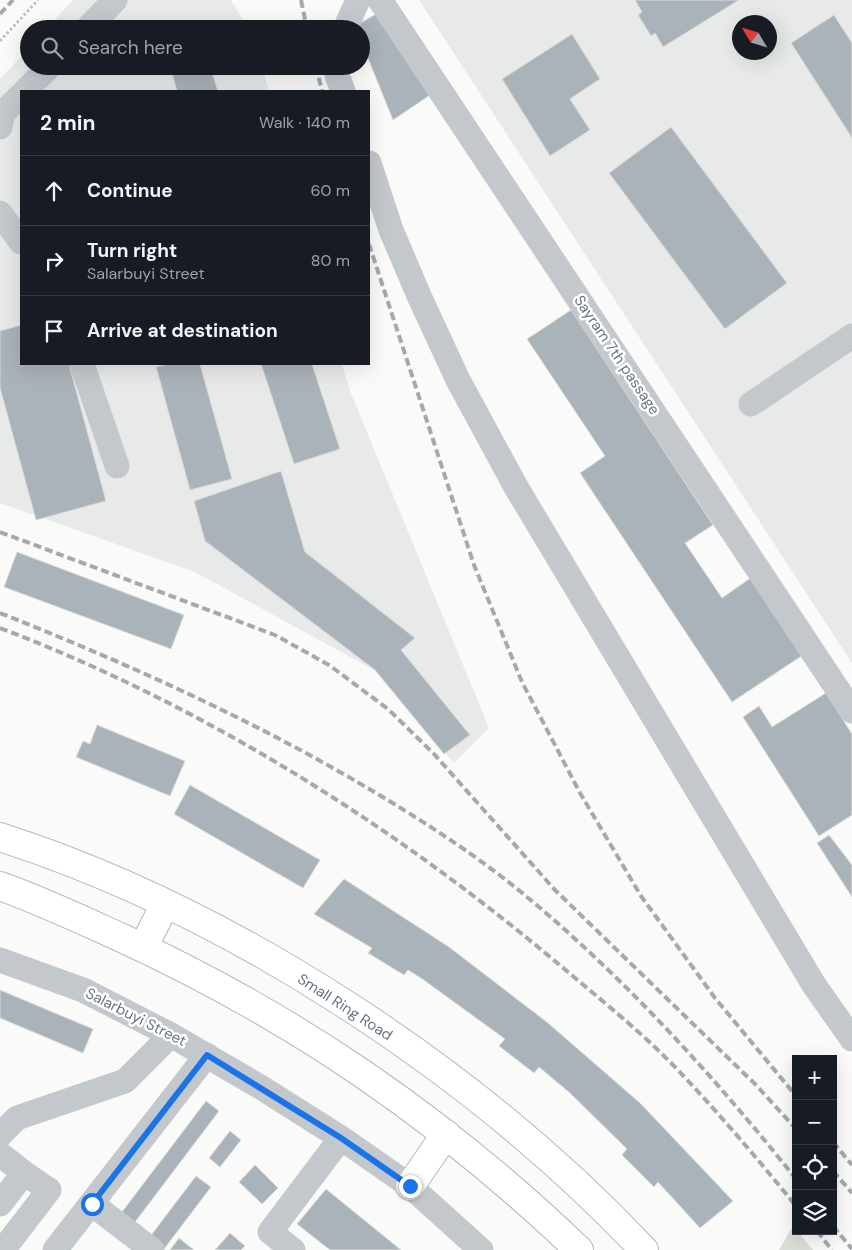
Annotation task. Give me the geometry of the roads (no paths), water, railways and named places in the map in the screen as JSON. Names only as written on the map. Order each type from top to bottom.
[{"type":"highway","name":"Small Ring Road","points":[[0,837],[78,865],[165,904],[237,940],[318,988],[471,1093],[572,1178],[644,1250]]},
{"type":"highway","points":[[0,886],[58,909],[216,984],[324,1046],[446,1134],[506,1183],[579,1250]]},
{"type":"highway","points":[[143,948],[165,904]]},
{"type":"highway","points":[[410,1186],[446,1134]]},
{"type":"street","points":[[96,20],[115,0]]},
{"type":"street","points":[[348,20],[358,0]]},
{"type":"street","name":"Sayram 7th passage","points":[[380,0],[852,711]]},
{"type":"street","points":[[26,90],[41,75]]},
{"type":"street","points":[[337,75],[343,90]]},
{"type":"street","points":[[0,128],[3,113],[20,96]]},
{"type":"street","points":[[370,165],[390,230],[420,298],[458,380],[516,487],[814,985],[852,1039]]},
{"type":"street","points":[[0,213],[20,241]]},
{"type":"street","points":[[751,404],[852,336]]},
{"type":"street","points":[[82,365],[117,466]]},
{"type":"street","name":"Salarbuyi Street","points":[[0,960],[83,990],[207,1055],[341,1138],[410,1186],[481,1250]]},
{"type":"street","points":[[0,1135],[17,1118],[125,1081],[171,1035]]},
{"type":"street","points":[[55,1250],[207,1055]]},
{"type":"street","points":[[293,1250],[270,1232],[341,1138]]},
{"type":"street","points":[[0,1154],[49,1190],[3,1250]]},
{"type":"street","points":[[0,1204],[24,1172]]},
{"type":"street","points":[[92,1204],[152,1250]]},
{"type":"railway","points":[[0,14],[13,0]]},
{"type":"railway","points":[[301,0],[305,20]]},
{"type":"railway","points":[[318,75],[322,90]]},
{"type":"railway","points":[[370,247],[474,565],[522,682],[580,793],[641,896],[715,998],[792,1091]]},
{"type":"railway","points":[[0,532],[275,635],[329,665],[388,709],[434,754],[555,890],[756,1085],[792,1125]]},
{"type":"railway","points":[[0,613],[98,653],[242,720],[335,769],[470,853],[559,924],[631,992],[732,1102],[792,1174]]},
{"type":"railway","points":[[0,628],[76,659],[151,694],[224,732],[365,818],[433,866],[498,915],[648,1040],[706,1100],[792,1201]]},
{"type":"railway","points":[[835,1145],[852,1165]]},
{"type":"railway","points":[[837,1176],[852,1193]]},
{"type":"railway","points":[[837,1231],[852,1249]]},
{"type":"railway","points":[[820,1235],[832,1250]]}]
